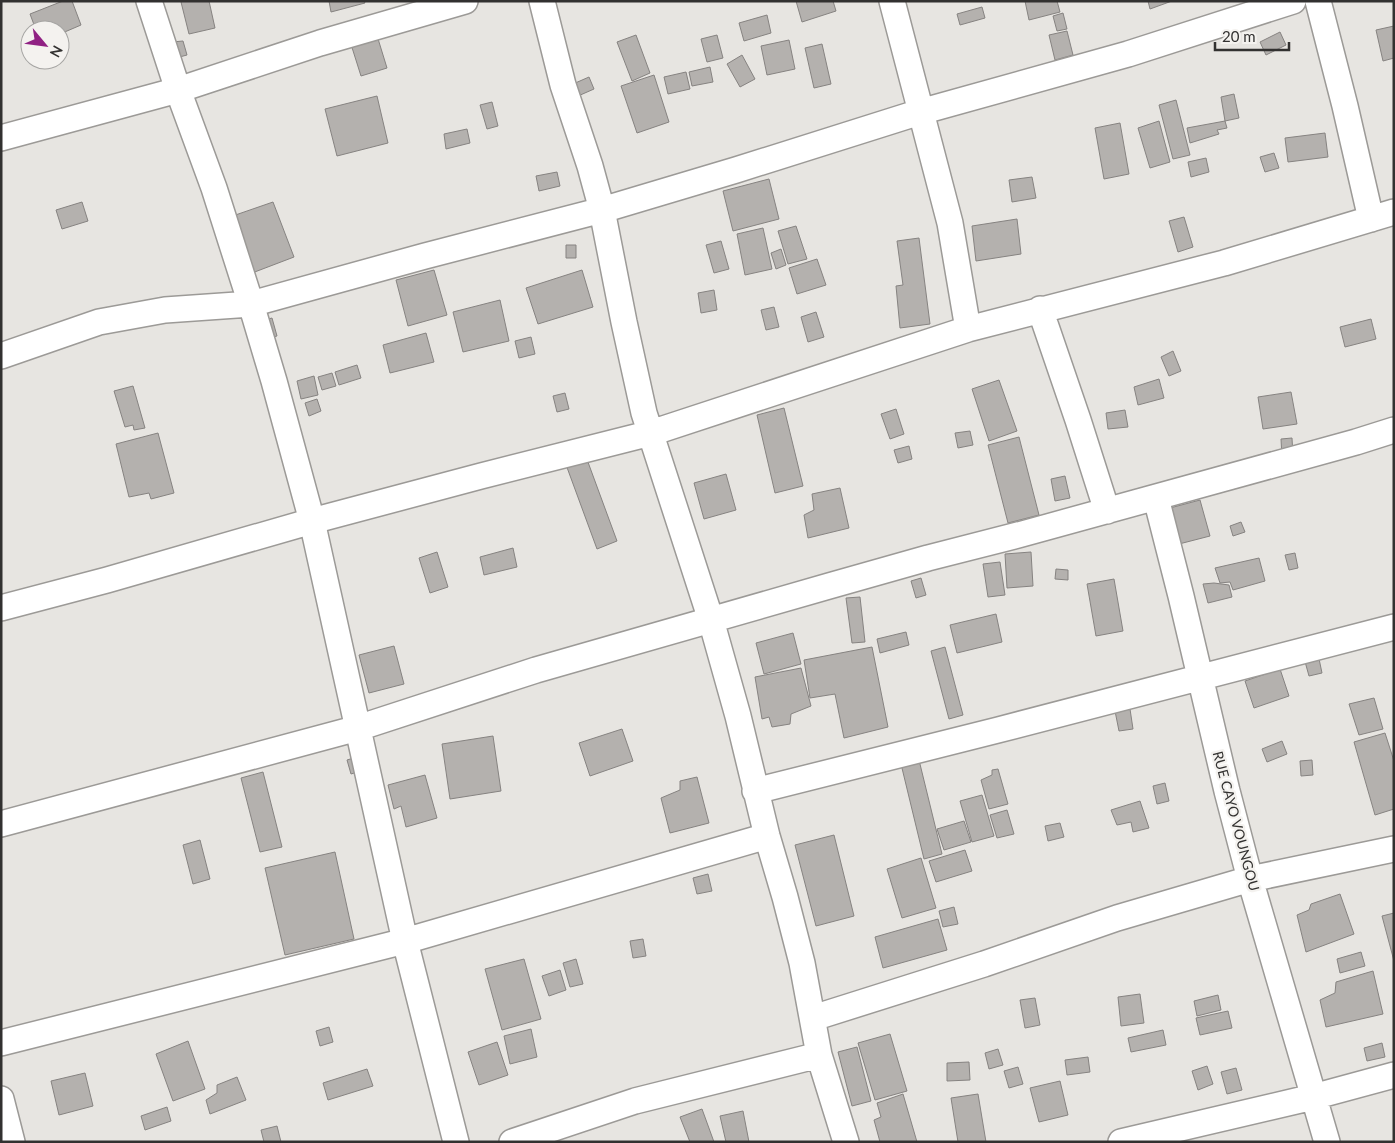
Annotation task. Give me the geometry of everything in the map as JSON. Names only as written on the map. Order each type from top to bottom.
[{"type":"street","points":[[149,1],[178,90],[214,188],[251,304],[312,520],[405,941],[456,1142]]},
{"type":"street","points":[[1,138],[178,90],[320,43],[465,1]]},
{"type":"street","points":[[542,1],[563,85],[590,166],[602,210],[644,413],[711,620],[738,716],[755,791],[802,964],[820,1055],[846,1142]]},
{"type":"street","points":[[892,1],[950,223],[968,329]]},
{"type":"street","points":[[1,356],[99,322],[165,310],[251,304],[602,210],[920,112],[1128,54],[1293,1]]},
{"type":"street","points":[[1,608],[107,580],[312,520],[651,433],[968,329],[1224,263],[1383,215],[1346,106],[1318,1]]},
{"type":"street","points":[[1040,309],[1107,511]]},
{"type":"street","points":[[1,824],[358,728],[536,670],[928,558],[1156,498],[1394,430]]},
{"type":"street","name":"RUE CAYO VOUNGOU","points":[[1156,498],[1250,879],[1327,1142]]},
{"type":"street","points":[[755,791],[1394,627]]},
{"type":"street","points":[[1,1043],[405,941],[767,836]]},
{"type":"street","points":[[813,1018],[984,964],[1117,918],[1250,879],[1394,849]]},
{"type":"street","points":[[512,1142],[635,1101],[820,1055]]},
{"type":"street","points":[[1121,1142],[1313,1097],[1394,1075]]},
{"type":"street","points":[[1,1099],[12,1142]]},
{"type":"building","points":[[63,1],[72,1],[81,25],[70,30],[70,20],[32,20],[30,14]]},
{"type":"building","points":[[209,1],[215,28],[189,34],[181,2]]},
{"type":"building","points":[[329,1],[364,1],[365,3],[331,12]]},
{"type":"building","points":[[796,1],[833,1],[836,11],[802,22]]},
{"type":"building","points":[[1025,1],[1057,1],[1060,12],[1029,20]]},
{"type":"building","points":[[1148,1],[1172,1],[1150,9]]},
{"type":"building","points":[[982,7],[985,18],[960,25],[957,14]]},
{"type":"building","points":[[1063,13],[1067,29],[1057,31],[1053,16]]},
{"type":"building","points":[[767,15],[771,33],[744,41],[739,23]]},
{"type":"building","points":[[1394,26],[1394,58],[1383,61],[1376,30]]},
{"type":"building","points":[[375,29],[387,68],[361,76],[349,38]]},
{"type":"building","points":[[1067,31],[1073,55],[1055,60],[1049,35]]},
{"type":"building","points":[[1280,32],[1286,45],[1266,55],[1260,42]]},
{"type":"building","points":[[636,35],[650,73],[632,81],[617,42]]},
{"type":"building","points":[[717,35],[723,58],[707,62],[701,39]]},
{"type":"building","points":[[789,40],[795,69],[767,75],[761,46]]},
{"type":"building","points":[[183,41],[187,55],[157,63],[172,42]]},
{"type":"building","points":[[822,44],[831,84],[814,88],[805,48]]},
{"type":"building","points":[[742,55],[755,79],[740,87],[727,64]]},
{"type":"building","points":[[710,67],[713,82],[692,86],[689,72]]},
{"type":"building","points":[[686,72],[690,89],[668,94],[664,77]]},
{"type":"building","points":[[654,75],[669,122],[637,133],[621,86]]},
{"type":"building","points":[[589,77],[594,89],[578,96],[573,84]]},
{"type":"building","points":[[1234,94],[1239,118],[1225,121],[1221,97]]},
{"type":"building","points":[[377,96],[388,143],[337,156],[325,109]]},
{"type":"building","points":[[1176,100],[1190,155],[1173,159],[1159,105]]},
{"type":"building","points":[[492,102],[498,126],[487,129],[480,105]]},
{"type":"building","points":[[1159,121],[1170,162],[1150,168],[1138,128]]},
{"type":"building","points":[[1225,121],[1227,128],[1217,130],[1219,134],[1190,143],[1187,128]]},
{"type":"building","points":[[1120,123],[1129,174],[1104,179],[1095,128]]},
{"type":"building","points":[[467,129],[470,143],[446,149],[444,134]]},
{"type":"building","points":[[1325,133],[1328,157],[1288,162],[1285,138]]},
{"type":"building","points":[[1274,153],[1279,168],[1265,172],[1260,157]]},
{"type":"building","points":[[1206,158],[1209,172],[1191,177],[1188,162]]},
{"type":"building","points":[[557,172],[560,186],[539,191],[536,176]]},
{"type":"building","points":[[1032,177],[1036,198],[1012,202],[1009,180]]},
{"type":"building","points":[[769,179],[779,219],[733,231],[723,191]]},
{"type":"building","points":[[82,202],[88,221],[62,229],[56,210]]},
{"type":"building","points":[[273,202],[294,257],[239,278],[221,220]]},
{"type":"building","points":[[1184,217],[1193,247],[1178,252],[1169,221]]},
{"type":"building","points":[[1017,219],[1021,254],[976,261],[972,226]]},
{"type":"building","points":[[796,226],[807,259],[788,264],[778,231]]},
{"type":"building","points":[[763,228],[772,269],[745,275],[737,234]]},
{"type":"building","points":[[919,238],[930,324],[900,328],[896,286],[903,285],[897,241]]},
{"type":"building","points":[[721,241],[729,269],[714,273],[706,245]]},
{"type":"building","points":[[566,245],[576,245],[576,258],[566,258]]},
{"type":"building","points":[[781,249],[786,265],[776,269],[771,253]]},
{"type":"building","points":[[817,259],[826,285],[797,294],[789,268]]},
{"type":"building","points":[[434,270],[447,315],[408,326],[396,280]]},
{"type":"building","points":[[582,270],[593,307],[538,324],[526,288]]},
{"type":"building","points":[[714,290],[717,310],[701,313],[698,293]]},
{"type":"building","points":[[500,300],[509,341],[463,352],[453,312]]},
{"type":"building","points":[[774,307],[779,327],[766,330],[761,310]]},
{"type":"building","points":[[816,312],[824,337],[808,342],[801,317]]},
{"type":"building","points":[[272,318],[277,336],[256,341],[251,324]]},
{"type":"building","points":[[1371,319],[1376,339],[1345,347],[1340,327]]},
{"type":"building","points":[[426,333],[434,362],[390,373],[383,345]]},
{"type":"building","points":[[531,337],[535,354],[519,358],[515,341]]},
{"type":"building","points":[[1173,351],[1181,371],[1169,376],[1161,357]]},
{"type":"building","points":[[357,365],[361,378],[339,385],[335,372]]},
{"type":"building","points":[[332,373],[336,386],[322,390],[318,377]]},
{"type":"building","points":[[314,376],[318,395],[301,399],[297,381]]},
{"type":"building","points":[[1159,379],[1164,398],[1138,405],[1134,387]]},
{"type":"building","points":[[999,380],[1017,431],[989,441],[972,389]]},
{"type":"building","points":[[133,386],[145,428],[134,430],[133,425],[125,427],[114,391]]},
{"type":"building","points":[[1291,392],[1297,424],[1263,429],[1258,397]]},
{"type":"building","points":[[565,393],[569,409],[557,412],[553,396]]},
{"type":"building","points":[[317,399],[321,411],[309,416],[305,403]]},
{"type":"building","points":[[784,408],[803,486],[775,493],[757,415]]},
{"type":"building","points":[[896,409],[904,434],[890,439],[881,414]]},
{"type":"building","points":[[1125,410],[1128,427],[1108,429],[1106,413]]},
{"type":"building","points":[[970,431],[973,445],[958,448],[955,433]]},
{"type":"building","points":[[158,433],[174,493],[151,499],[149,493],[129,497],[116,444]]},
{"type":"building","points":[[1019,437],[1039,515],[1008,523],[988,445]]},
{"type":"building","points":[[1292,438],[1293,457],[1282,458],[1281,439]]},
{"type":"building","points":[[909,446],[912,459],[898,463],[894,450]]},
{"type":"building","points":[[585,454],[617,541],[597,549],[565,462]]},
{"type":"building","points":[[726,474],[736,510],[704,519],[694,483]]},
{"type":"building","points":[[1065,476],[1070,498],[1055,501],[1051,479]]},
{"type":"building","points":[[840,488],[849,528],[808,538],[804,515],[814,510],[812,494]]},
{"type":"building","points":[[1200,500],[1210,536],[1179,544],[1170,508]]},
{"type":"building","points":[[1241,522],[1245,532],[1233,536],[1230,526]]},
{"type":"building","points":[[513,548],[517,567],[484,575],[480,557]]},
{"type":"building","points":[[437,552],[448,587],[430,593],[419,558]]},
{"type":"building","points":[[1031,552],[1033,586],[1007,588],[1005,554]]},
{"type":"building","points":[[1295,553],[1298,568],[1289,570],[1285,555]]},
{"type":"building","points":[[1259,558],[1265,581],[1233,590],[1230,582],[1220,583],[1215,568]]},
{"type":"building","points":[[1000,562],[1005,595],[988,597],[983,564]]},
{"type":"building","points":[[1056,569],[1068,570],[1068,580],[1055,579]]},
{"type":"building","points":[[921,578],[926,595],[916,598],[911,581]]},
{"type":"building","points":[[1114,579],[1123,631],[1096,636],[1087,584]]},
{"type":"building","points":[[1203,584],[1229,585],[1232,597],[1208,603]]},
{"type":"building","points":[[860,597],[865,642],[852,643],[846,598]]},
{"type":"building","points":[[996,614],[1002,642],[957,653],[950,625]]},
{"type":"building","points":[[906,632],[909,645],[880,653],[877,639]]},
{"type":"building","points":[[793,633],[801,664],[764,674],[756,643]]},
{"type":"building","points":[[394,646],[404,684],[369,693],[359,655]]},
{"type":"building","points":[[872,647],[888,727],[844,738],[835,694],[810,698],[804,660]]},
{"type":"building","points":[[945,647],[963,715],[949,719],[931,651]]},
{"type":"building","points":[[1318,654],[1322,673],[1309,676],[1304,658]]},
{"type":"building","points":[[801,668],[811,706],[791,714],[790,724],[772,727],[769,717],[762,719],[755,677]]},
{"type":"building","points":[[1280,669],[1289,696],[1254,708],[1245,681]]},
{"type":"building","points":[[1374,698],[1383,729],[1359,735],[1349,704]]},
{"type":"building","points":[[1130,709],[1133,729],[1119,731],[1115,711]]},
{"type":"building","points":[[622,729],[633,761],[590,776],[579,743]]},
{"type":"building","points":[[1385,733],[1394,761],[1394,809],[1375,815],[1354,742]]},
{"type":"building","points":[[493,736],[501,791],[450,799],[442,744]]},
{"type":"building","points":[[1282,741],[1287,754],[1267,762],[1262,749]]},
{"type":"building","points":[[360,756],[364,770],[351,774],[347,760]]},
{"type":"building","points":[[919,760],[942,854],[924,859],[901,764]]},
{"type":"building","points":[[1312,760],[1313,775],[1301,776],[1300,761]]},
{"type":"building","points":[[998,769],[1008,804],[989,809],[981,780],[992,775],[992,770]]},
{"type":"building","points":[[263,772],[282,847],[260,852],[241,778]]},
{"type":"building","points":[[425,775],[437,818],[406,827],[401,806],[394,809],[388,785]]},
{"type":"building","points":[[697,777],[709,823],[670,833],[661,798],[680,790],[680,781]]},
{"type":"building","points":[[1165,783],[1169,801],[1157,804],[1153,786]]},
{"type":"building","points":[[982,795],[994,836],[972,842],[960,801]]},
{"type":"building","points":[[1140,801],[1149,828],[1133,832],[1131,822],[1117,825],[1111,810]]},
{"type":"building","points":[[1007,810],[1014,834],[997,838],[990,815]]},
{"type":"building","points":[[964,821],[971,842],[944,850],[937,829]]},
{"type":"building","points":[[1060,823],[1064,837],[1048,841],[1045,826]]},
{"type":"building","points":[[834,835],[854,916],[816,926],[795,845]]},
{"type":"building","points":[[200,840],[210,879],[193,884],[183,845]]},
{"type":"building","points":[[965,850],[972,871],[936,882],[929,861]]},
{"type":"building","points":[[335,852],[354,939],[285,955],[265,868]]},
{"type":"building","points":[[921,858],[936,908],[902,918],[887,869]]},
{"type":"building","points":[[708,874],[712,891],[697,894],[693,878]]},
{"type":"building","points":[[1340,894],[1354,934],[1306,952],[1297,915],[1309,910],[1311,904]]},
{"type":"building","points":[[954,907],[958,924],[943,927],[939,911]]},
{"type":"building","points":[[1394,913],[1394,961],[1382,916]]},
{"type":"building","points":[[938,919],[947,950],[883,968],[875,937]]},
{"type":"building","points":[[643,939],[646,956],[633,958],[630,941]]},
{"type":"building","points":[[1361,952],[1365,966],[1340,973],[1337,959]]},
{"type":"building","points":[[524,959],[541,1019],[502,1030],[485,969]]},
{"type":"building","points":[[576,959],[583,984],[570,987],[563,963]]},
{"type":"building","points":[[560,970],[566,990],[549,996],[542,976]]},
{"type":"building","points":[[1373,971],[1383,1014],[1326,1027],[1320,1000],[1335,993],[1336,982]]},
{"type":"building","points":[[1140,994],[1144,1023],[1121,1026],[1118,997]]},
{"type":"building","points":[[1218,995],[1221,1010],[1197,1016],[1194,1001]]},
{"type":"building","points":[[1035,998],[1040,1025],[1025,1028],[1020,1000]]},
{"type":"building","points":[[1228,1011],[1232,1028],[1200,1035],[1196,1018]]},
{"type":"building","points":[[329,1027],[333,1042],[320,1046],[316,1031]]},
{"type":"building","points":[[531,1029],[537,1057],[510,1064],[504,1036]]},
{"type":"building","points":[[1163,1030],[1166,1045],[1131,1052],[1128,1038]]},
{"type":"building","points":[[890,1034],[907,1091],[875,1100],[858,1043]]},
{"type":"building","points":[[188,1041],[205,1089],[173,1101],[156,1054]]},
{"type":"building","points":[[497,1042],[508,1075],[479,1085],[468,1052]]},
{"type":"building","points":[[1382,1043],[1385,1057],[1367,1061],[1364,1048]]},
{"type":"building","points":[[857,1047],[871,1101],[852,1106],[838,1052]]},
{"type":"building","points":[[998,1049],[1003,1065],[989,1069],[985,1053]]},
{"type":"building","points":[[1088,1057],[1090,1072],[1067,1075],[1065,1060]]},
{"type":"building","points":[[969,1062],[970,1080],[947,1081],[947,1063]]},
{"type":"building","points":[[1207,1066],[1213,1084],[1198,1090],[1192,1071]]},
{"type":"building","points":[[1018,1067],[1023,1084],[1009,1088],[1004,1071]]},
{"type":"building","points":[[1236,1068],[1242,1090],[1227,1094],[1221,1072]]},
{"type":"building","points":[[367,1069],[373,1086],[328,1100],[323,1083]]},
{"type":"building","points":[[85,1073],[93,1106],[59,1115],[51,1081]]},
{"type":"building","points":[[237,1077],[246,1100],[210,1114],[206,1100],[217,1093],[217,1085]]},
{"type":"building","points":[[1060,1081],[1068,1115],[1039,1122],[1030,1088]]},
{"type":"building","points":[[903,1094],[917,1142],[880,1142],[874,1120],[881,1117],[877,1103]]},
{"type":"building","points":[[978,1094],[986,1142],[958,1142],[951,1098]]},
{"type":"building","points":[[167,1107],[171,1121],[145,1130],[141,1116]]},
{"type":"building","points":[[702,1109],[714,1142],[690,1142],[680,1117]]},
{"type":"building","points":[[743,1111],[749,1142],[726,1142],[720,1116]]},
{"type":"building","points":[[277,1126],[281,1142],[264,1142],[261,1130]]}]
